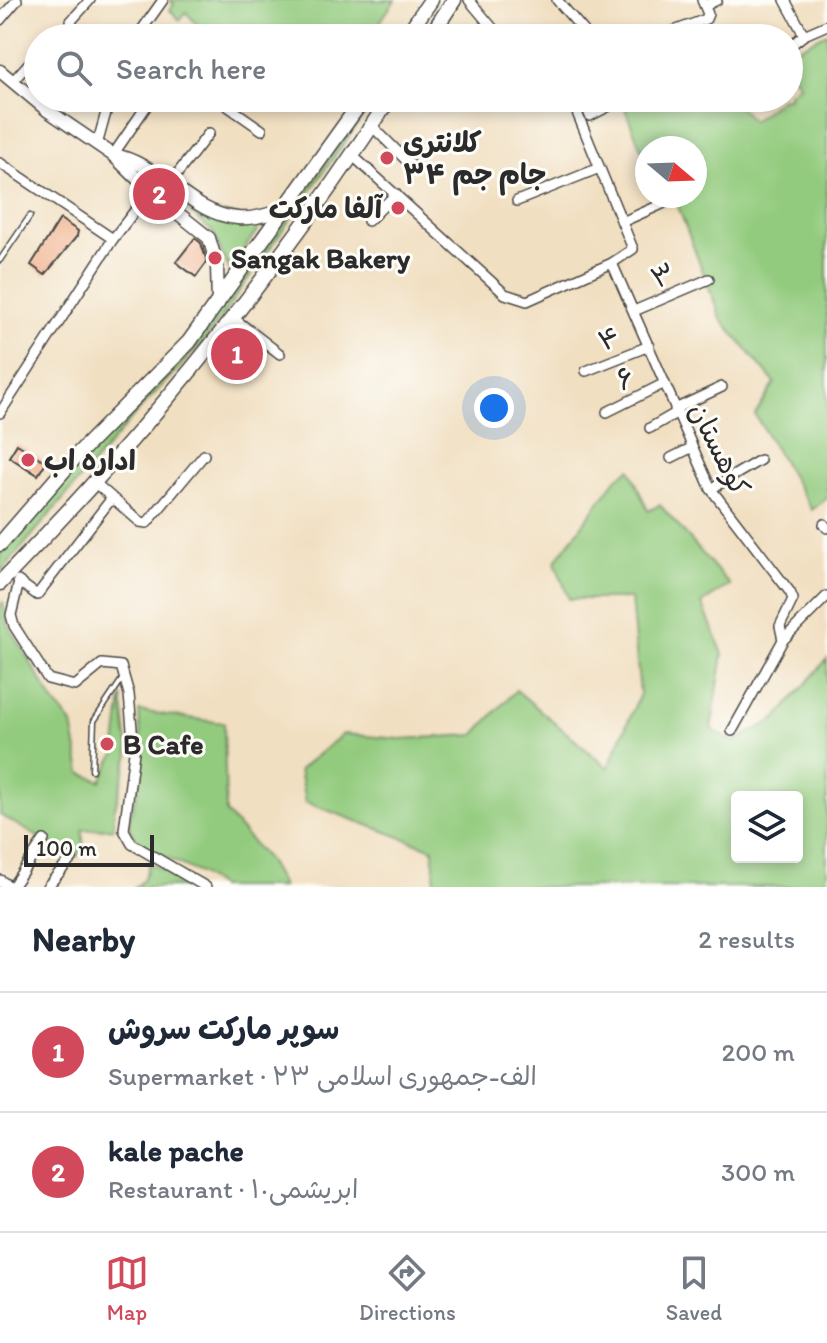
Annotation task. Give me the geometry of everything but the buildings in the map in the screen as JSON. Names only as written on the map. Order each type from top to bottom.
[{"type":"main road","points":[[415,24],[431,0]]},
{"type":"main road","points":[[438,24],[454,0]]},
{"type":"main road","points":[[0,71],[24,90]]},
{"type":"main road","points":[[50,112],[113,155],[150,191],[211,241],[218,304]]},
{"type":"main road","points":[[0,544],[78,454],[189,342],[354,112]]},
{"type":"main road","points":[[10,579],[232,317],[381,112]]},
{"type":"main road","points":[[113,155],[137,161],[227,216],[248,218],[287,209]]},
{"type":"street","points":[[0,20],[17,0]]},
{"type":"street","points":[[71,21],[90,0]]},
{"type":"street","points":[[469,0],[489,24]]},
{"type":"street","points":[[557,0],[578,24]]},
{"type":"street","points":[[693,24],[706,19],[704,3],[717,0]]},
{"type":"street","points":[[785,0],[798,24]]},
{"type":"street","points":[[147,24],[164,1]]},
{"type":"street","points":[[804,35],[827,25]]},
{"type":"street","points":[[13,81],[24,69]]},
{"type":"street","points":[[97,145],[106,112]]},
{"type":"street","points":[[113,155],[142,112]]},
{"type":"street","points":[[236,112],[262,130]]},
{"type":"street","points":[[352,155],[512,298],[527,301],[612,263],[633,249],[597,169],[576,112]]},
{"type":"street","points":[[372,126],[412,166]]},
{"type":"street","points":[[170,183],[209,133]]},
{"type":"street","points":[[0,163],[113,239]]},
{"type":"street","points":[[517,201],[597,169]]},
{"type":"street","points":[[0,413],[113,239],[150,191]]},
{"type":"street","points":[[368,221],[396,194]]},
{"type":"street","points":[[622,222],[653,208]]},
{"type":"street","name":"کوهستان","points":[[612,263],[711,489],[730,517],[786,582],[793,599],[780,626],[783,640]]},
{"type":"street","name":"۳","points":[[634,311],[709,279]]},
{"type":"street","points":[[232,317],[280,354]]},
{"type":"street","name":"۴","points":[[586,371],[649,346]]},
{"type":"street","name":"۶","points":[[607,412],[663,384]]},
{"type":"street","points":[[650,428],[722,387]]},
{"type":"street","points":[[671,458],[691,448]]},
{"type":"street","points":[[94,482],[144,524],[204,455]]},
{"type":"street","points":[[711,489],[760,460]]},
{"type":"street","points":[[10,579],[37,595],[112,498]]},
{"type":"street","points":[[10,579],[14,626],[48,679],[75,686],[102,664],[121,666],[134,752],[124,830],[139,848],[206,887]]},
{"type":"street","name":"کوهستان","points":[[732,731],[783,640],[827,596]]},
{"type":"street","points":[[0,881],[11,887],[44,840]]},
{"type":"street","points":[[47,887],[72,858]]},
{"type":"lane","points":[[0,260],[30,216]]},
{"type":"lane","points":[[92,770],[94,721],[124,676]]},
{"type":"green space","points":[[169,0],[395,0],[379,24],[197,24],[186,12],[180,20],[170,10],[174,4]]},
{"type":"green space","points":[[827,33],[827,498],[812,510],[755,415],[775,383],[721,319],[679,208],[707,208],[707,136],[636,136],[626,112],[744,112],[752,121],[764,112],[803,112],[803,45]]},
{"type":"green space","points":[[362,112],[366,112],[204,341],[139,410],[0,573],[0,553],[237,286]]},
{"type":"green space","points":[[132,165],[201,209],[264,221],[229,270],[213,232]]},
{"type":"green space","points":[[630,469],[648,511],[660,505],[730,585],[702,603],[723,654],[711,729],[734,742],[776,719],[827,659],[827,887],[435,887],[433,849],[305,802],[299,770],[343,734],[400,739],[474,735],[516,690],[608,768],[640,694],[631,599],[569,599],[555,562],[617,478]]},
{"type":"green space","points":[[3,602],[8,625],[54,702],[72,724],[81,773],[101,781],[115,754],[122,696],[129,755],[114,811],[114,828],[82,830],[84,849],[75,858],[0,815],[0,606]]},
{"type":"green space","points":[[139,711],[224,723],[226,813],[267,859],[283,887],[219,887],[201,874],[143,846],[130,831],[129,820],[143,771]]},
{"type":"green space","points":[[149,863],[195,887],[135,887],[144,880]]},
{"type":"place","name":"کلانتری ۳۴ جام جم","points":[[387,158]]},
{"type":"place","name":"kale pache","points":[[159,194]]},
{"type":"place","name":"آلفا مارکت","points":[[398,208]]},
{"type":"place","name":"Sangak Bakery","points":[[215,258]]},
{"type":"place","name":"سوپر مارکت سروش","points":[[237,354]]},
{"type":"place","name":"اداره اب","points":[[28,460]]},
{"type":"place","name":"B Cafe","points":[[107,744]]}]
